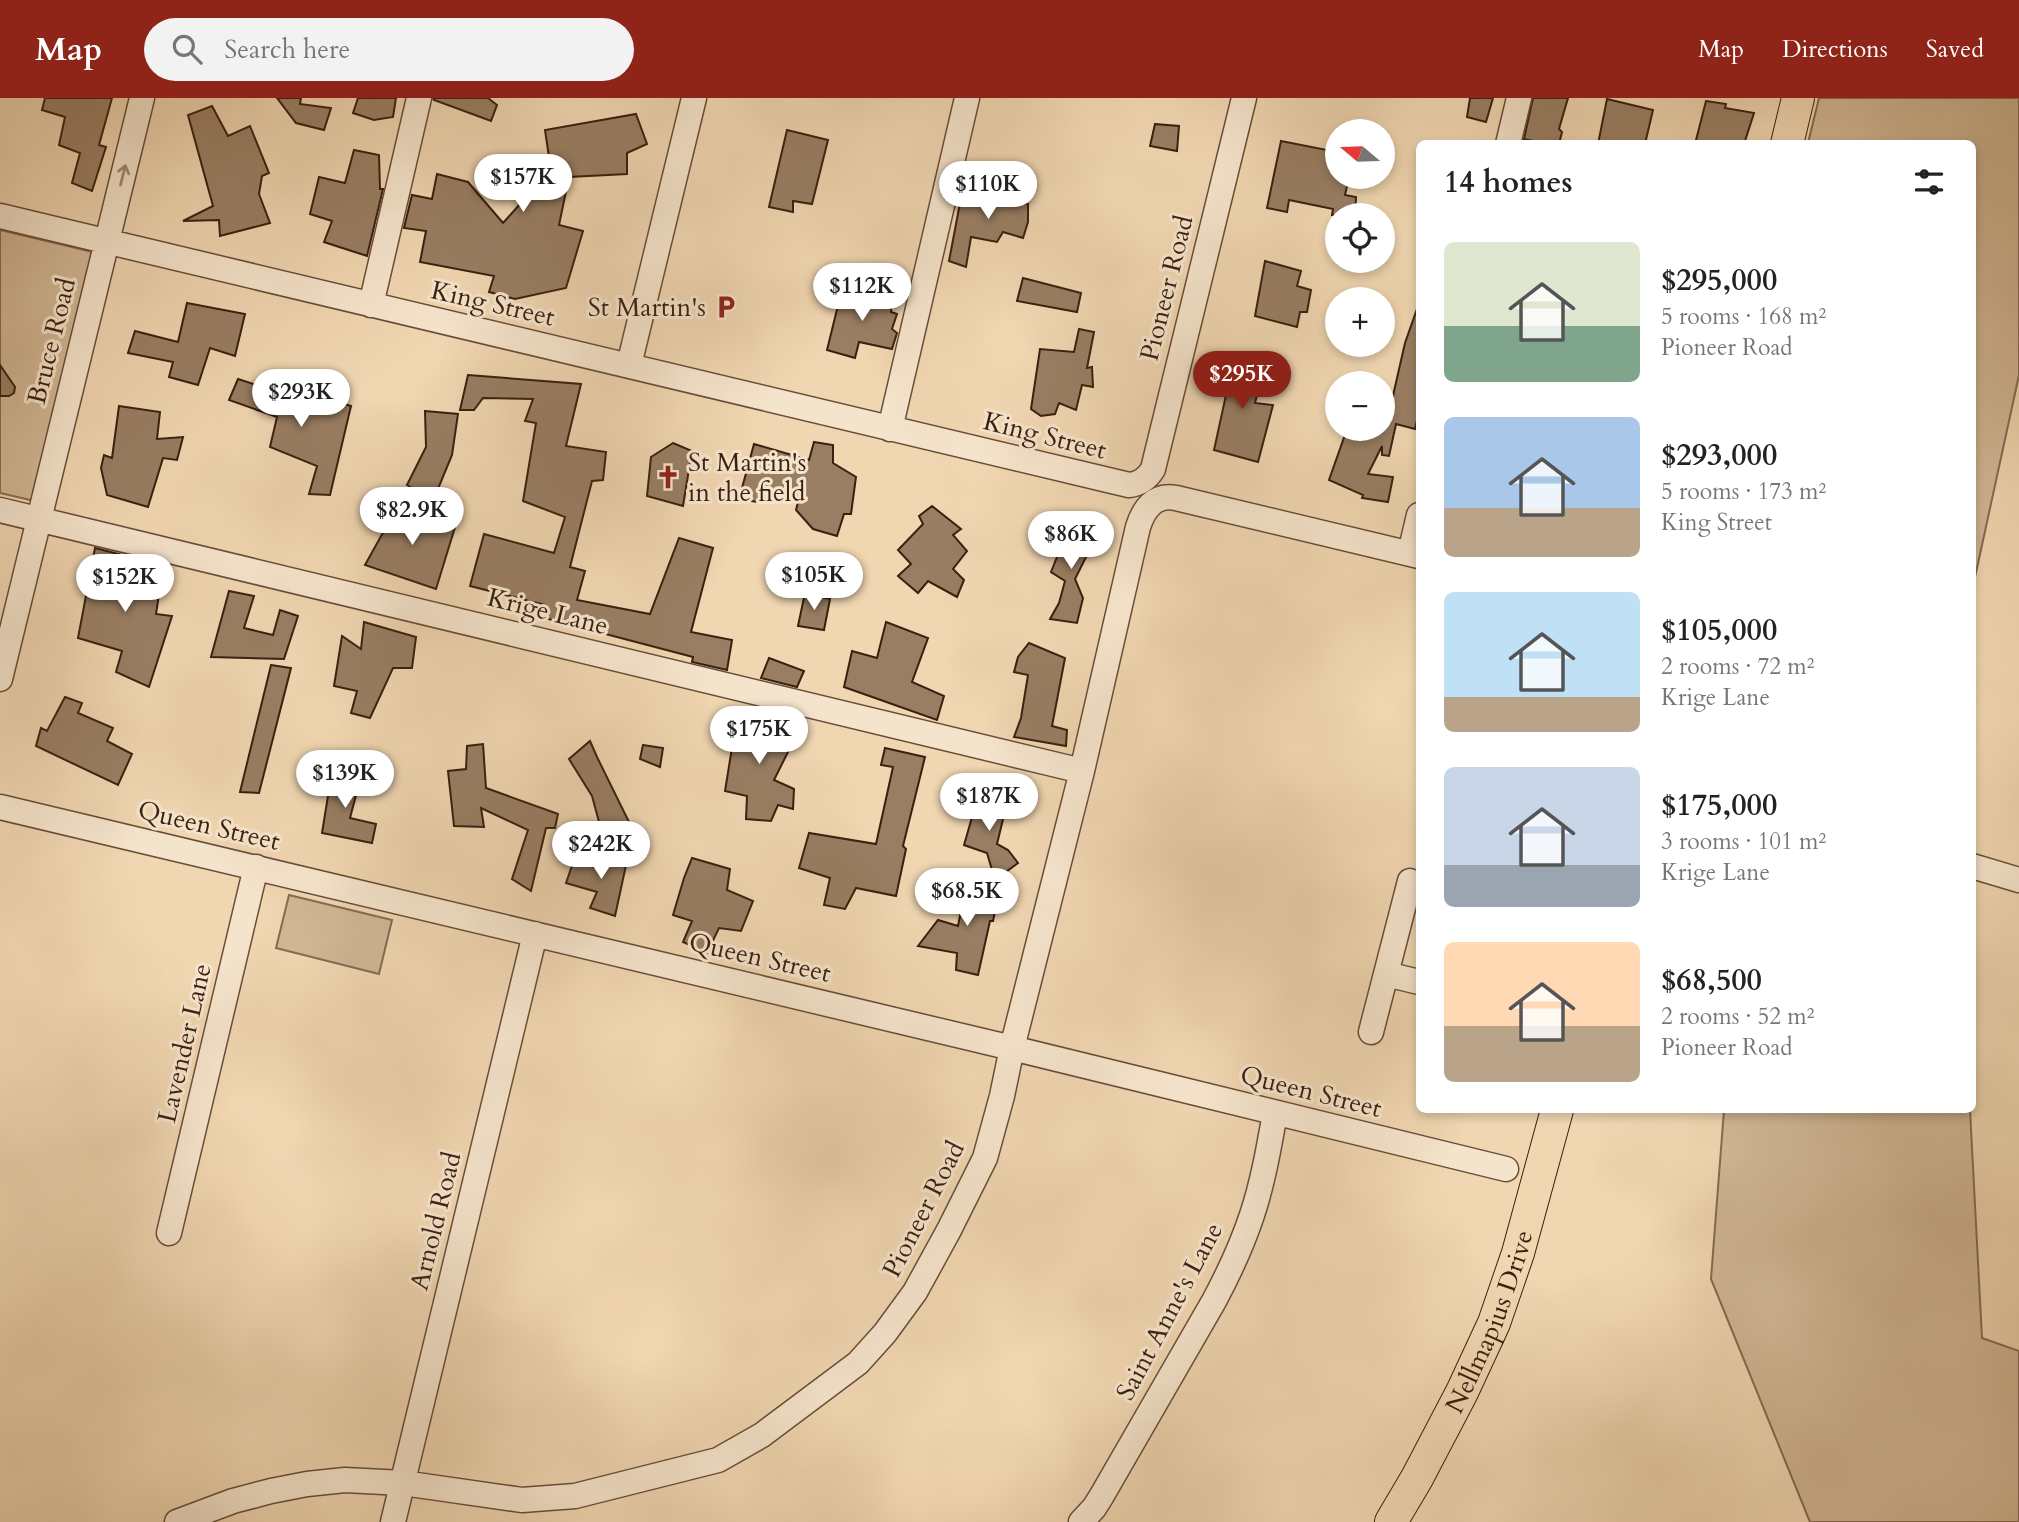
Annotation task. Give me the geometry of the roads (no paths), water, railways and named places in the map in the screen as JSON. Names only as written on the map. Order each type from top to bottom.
[{"type":"main road","points":[[1788,140],[1798,98]]},
{"type":"main road","name":"Nellmapius Drive","points":[[1391,1522],[1462,1392],[1494,1323],[1522,1240],[1556,1113]]},
{"type":"street","name":"Bruce Road","points":[[0,679],[142,98]]},
{"type":"street","points":[[371,305],[419,98]]},
{"type":"street","points":[[629,365],[694,98]]},
{"type":"street","points":[[890,429],[967,98]]},
{"type":"street","name":"Pioneer Road","points":[[1136,484],[1153,469],[1244,98]]},
{"type":"street","points":[[1509,140],[1519,98]]},
{"type":"street","name":"King Street","points":[[0,216],[1124,485],[1136,484]]},
{"type":"street","name":"Pioneer Road","points":[[177,1522],[233,1501],[307,1484],[345,1480],[403,1483],[522,1500],[575,1496],[718,1460],[762,1435],[858,1363],[885,1333],[915,1292],[985,1158],[1082,771],[1138,527],[1148,506],[1166,497],[1176,498],[1415,555]]},
{"type":"street","name":"Krige Lane","points":[[0,510],[1082,771]]},
{"type":"street","name":"Queen Street","points":[[0,807],[1012,1048],[1506,1169]]},
{"type":"street","name":"Lavender Lane","points":[[169,1233],[256,867]]},
{"type":"street","points":[[1976,867],[2019,880]]},
{"type":"street","points":[[1371,1032],[1410,881]]},
{"type":"street","name":"Arnold Road","points":[[393,1522],[535,934]]},
{"type":"street","points":[[1386,974],[1416,981]]},
{"type":"street","name":"Saint Anne's Lane","points":[[1081,1522],[1101,1497],[1228,1275],[1257,1199],[1275,1113]]},
{"type":"place","name":"St Martin's","points":[[726,307]]},
{"type":"place","name":"St Martin's in the field","points":[[668,477]]}]
